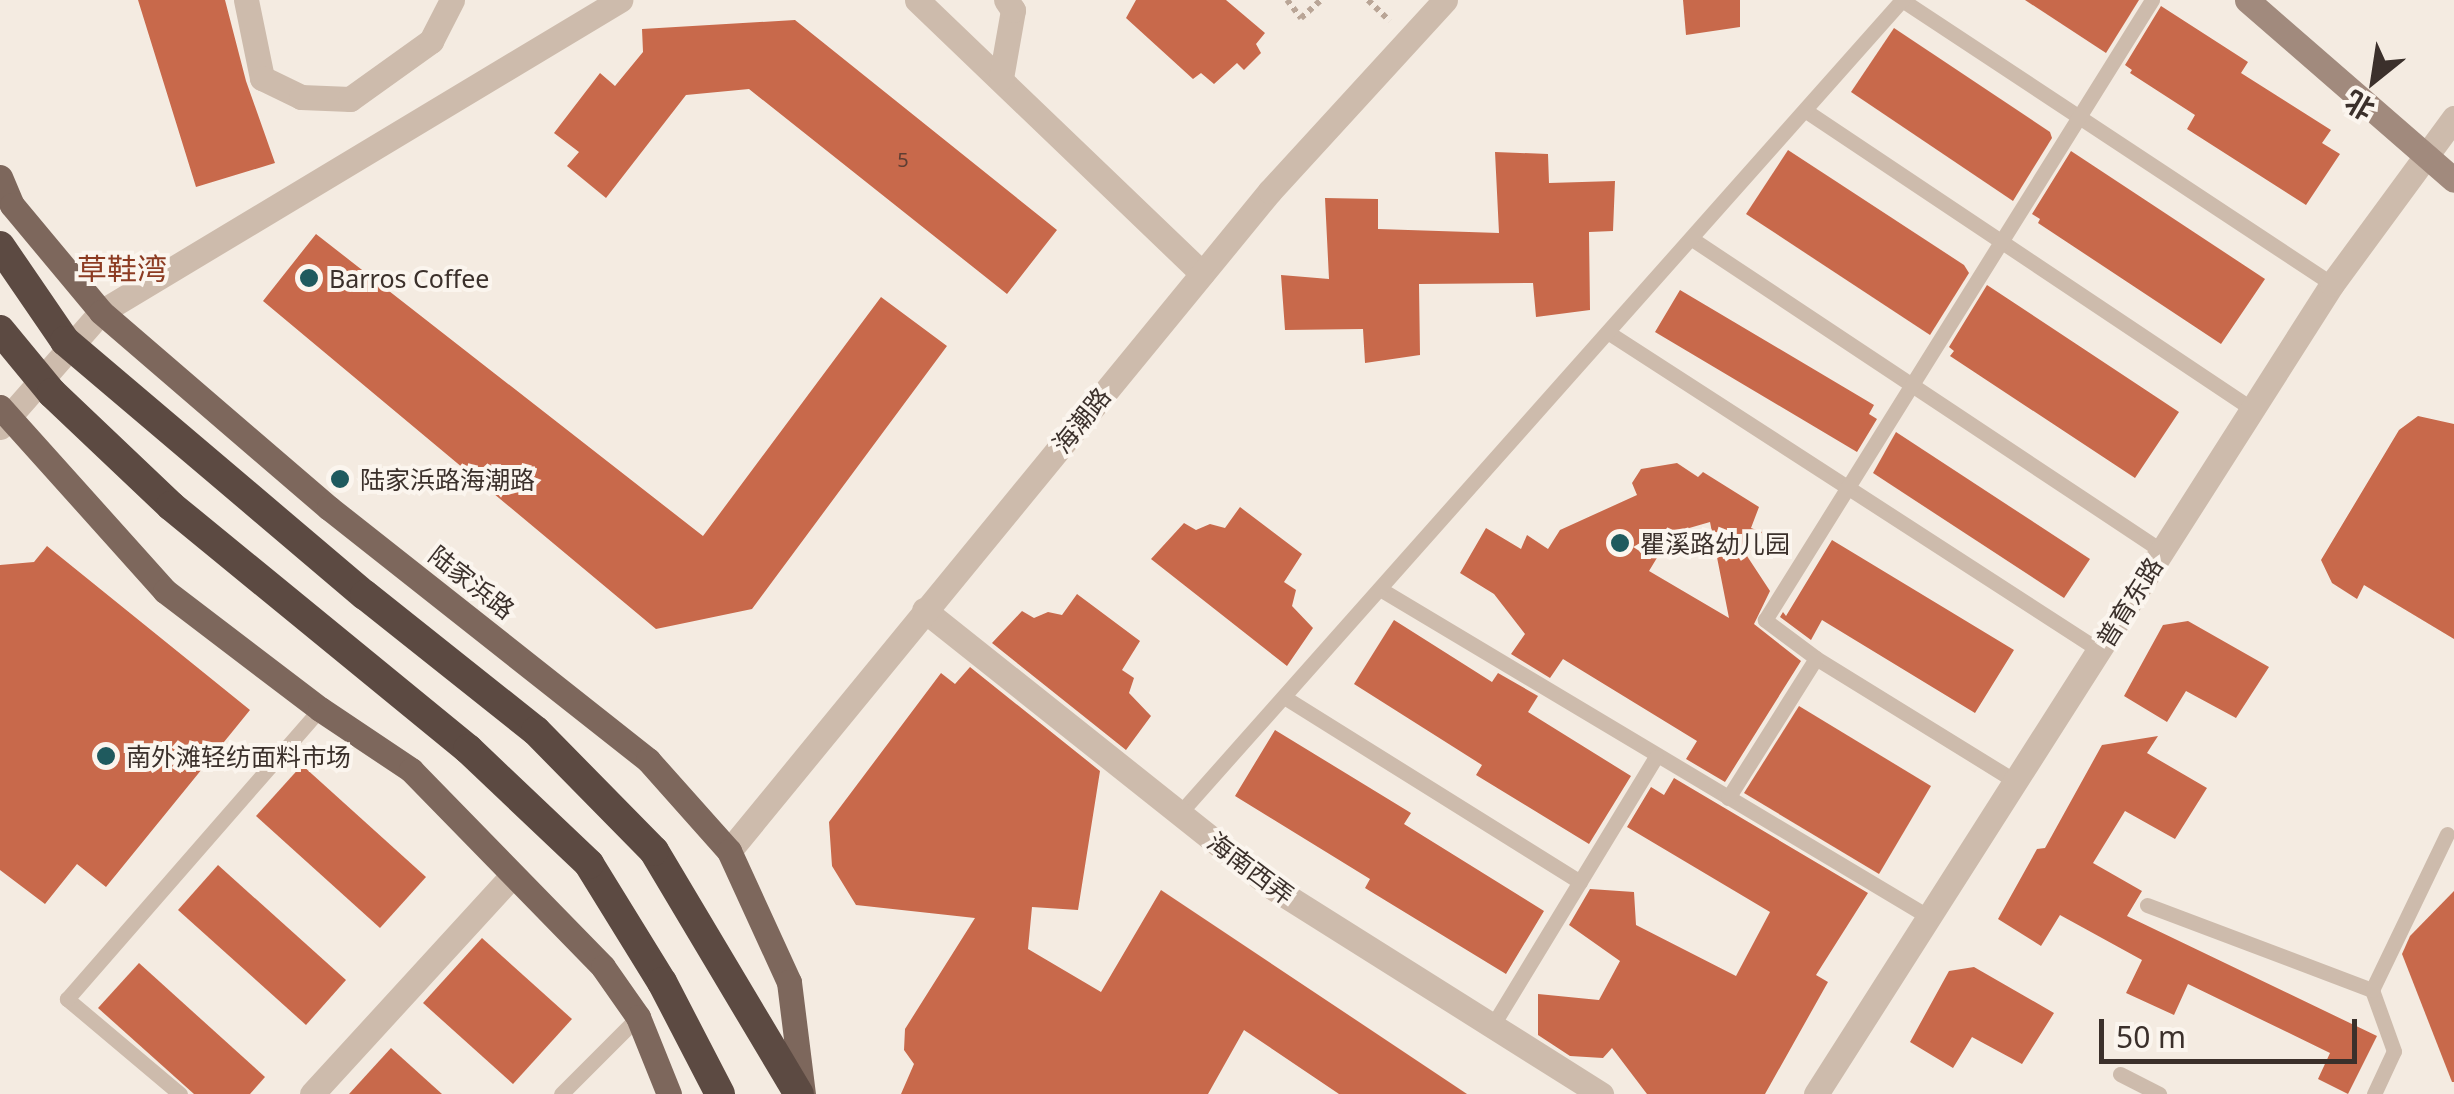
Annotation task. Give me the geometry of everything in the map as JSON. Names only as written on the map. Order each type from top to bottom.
[{"type":"highway","points":[[0,246],[65,341],[365,595],[536,731],[654,850],[801,1094]]},
{"type":"highway","points":[[0,330],[52,393],[171,506],[468,749],[589,864],[662,982],[720,1094]]},
{"type":"main road","name":"陆家浜路","points":[[0,177],[12,205],[101,312],[329,508],[648,760],[729,851],[789,982],[801,1094]]},
{"type":"main road","points":[[3,417],[165,591],[320,709],[410,770],[603,967],[638,1017],[669,1094]]},
{"type":"street","points":[[246,0],[262,78],[301,97],[350,100],[432,41],[452,0]]},
{"type":"street","points":[[3,417],[101,312],[620,0]]},
{"type":"street","points":[[917,0],[1202,273]]},
{"type":"street","points":[[1000,78],[1013,10],[1006,0]]},
{"type":"street","name":"海潮路","points":[[729,851],[1270,191],[1445,0]]},
{"type":"street","points":[[2248,0],[2454,180]]},
{"type":"street","name":"普育东路","points":[[1816,1094],[2332,284],[2454,118]]},
{"type":"street","name":"海南西弄","points":[[924,610],[1272,887],[1600,1094]]},
{"type":"street","points":[[312,1094],[512,875]]},
{"type":"lane","points":[[1179,814],[1902,0],[2332,284]]},
{"type":"lane","points":[[2015,781],[1816,658],[1765,620],[2152,0]]},
{"type":"lane","points":[[1806,111],[2252,410]]},
{"type":"lane","points":[[1692,239],[2162,550]]},
{"type":"lane","points":[[1609,333],[2098,650]]},
{"type":"lane","points":[[1380,590],[1929,917]]},
{"type":"lane","points":[[1728,798],[1816,658]]},
{"type":"lane","points":[[1284,697],[1580,882]]},
{"type":"lane","points":[[180,1094],[67,998],[320,709]]},
{"type":"lane","points":[[1491,1028],[1656,756]]},
{"type":"lane","points":[[2374,1094],[2394,1051],[2372,990],[2447,834]]},
{"type":"lane","points":[[2147,906],[2372,990]]},
{"type":"lane","points":[[561,1094],[638,1017]]},
{"type":"lane","points":[[2120,1074],[2158,1094]]},
{"type":"path","points":[[1287,0],[1301,18],[1321,0]]},
{"type":"building","points":[[138,0],[225,0],[246,81],[275,163],[196,187]]},
{"type":"building","points":[[1136,0],[1226,0],[1265,33],[1256,44],[1261,53],[1244,70],[1237,63],[1214,84],[1201,73],[1193,79],[1126,18]]},
{"type":"building","points":[[1683,0],[1740,0],[1740,27],[1686,35]]},
{"type":"building","points":[[2025,0],[2139,0],[2106,53]]},
{"type":"building","points":[[2161,6],[2248,62],[2241,73],[2331,130],[2322,143],[2340,154],[2306,205],[2187,129],[2195,115],[2130,73],[2132,70],[2125,65]]},
{"type":"building","points":[[795,20],[1057,230],[1007,294],[749,89],[686,95],[606,198],[567,166],[579,152],[554,133],[600,73],[615,86],[643,52],[642,29]]},
{"type":"building","points":[[1894,28],[2050,132],[2052,138],[2013,201],[1851,92]]},
{"type":"building","points":[[1788,150],[1964,265],[1969,273],[1930,335],[1746,214]]},
{"type":"building","points":[[2071,151],[2265,279],[2221,344],[2038,223],[2040,219],[2032,214]]},
{"type":"building","points":[[1495,152],[1548,154],[1549,183],[1615,181],[1613,231],[1589,232],[1590,310],[1536,317],[1533,283],[1419,284],[1420,355],[1365,363],[1363,329],[1285,330],[1281,275],[1329,279],[1325,198],[1378,199],[1378,229],[1499,233]]},
{"type":"building","points":[[316,234],[703,536],[881,297],[947,346],[752,609],[656,629],[263,301]]},
{"type":"building","points":[[1987,285],[2179,412],[2135,478],[1950,356],[1954,351],[1949,347]]},
{"type":"building","points":[[1680,290],[1874,405],[1869,414],[1877,419],[1857,452],[1655,332]]},
{"type":"building","points":[[2418,416],[2454,424],[2454,639],[2364,585],[2357,599],[2332,583],[2321,560],[2399,430]]},
{"type":"building","points":[[1896,432],[2090,559],[2064,598],[1873,473]]},
{"type":"building","points":[[1677,463],[1698,477],[1703,472],[1759,507],[1751,528],[1762,532],[1747,556],[1770,591],[1754,624],[1801,661],[1725,782],[1686,759],[1697,741],[1563,659],[1550,678],[1511,654],[1525,634],[1494,594],[1460,573],[1486,528],[1521,549],[1527,535],[1548,549],[1560,530],[1637,495],[1632,483],[1641,469]],"holes":[[[1710,522],[1729,618],[1649,571],[1672,533]]]},
{"type":"building","points":[[1240,507],[1302,554],[1284,582],[1296,590],[1292,606],[1313,628],[1287,666],[1151,559],[1184,523],[1196,530],[1210,524],[1225,528]]},
{"type":"building","points":[[1832,540],[2014,650],[1975,713],[1822,620],[1811,640],[1780,617],[1783,612],[1786,616]]},
{"type":"building","name":"南外滩轻纺面料市场","points":[[47,546],[250,710],[106,887],[77,864],[45,904],[0,870],[0,565],[34,562]]},
{"type":"building","points":[[1077,594],[1140,641],[1122,670],[1134,678],[1129,693],[1151,716],[1126,750],[992,643],[1022,611],[1034,618],[1048,612],[1062,615]]},
{"type":"building","points":[[1394,620],[1492,682],[1498,673],[1538,696],[1528,712],[1631,776],[1589,844],[1476,775],[1482,765],[1354,684]]},
{"type":"building","points":[[2188,621],[2269,667],[2236,718],[2186,691],[2167,722],[2124,696],[2163,625]]},
{"type":"building","points":[[970,667],[1100,771],[1078,910],[1032,907],[1028,949],[1101,992],[1161,890],[1467,1094],[1339,1094],[1244,1030],[1208,1094],[901,1094],[914,1064],[904,1050],[905,1029],[975,918],[856,905],[832,866],[829,822],[941,673],[955,684]]},
{"type":"building","points":[[1799,706],[1931,786],[1879,874],[1744,793]]},
{"type":"building","points":[[1275,730],[1411,813],[1404,824],[1544,911],[1506,974],[1365,888],[1370,879],[1235,796]]},
{"type":"building","points":[[2158,736],[2147,753],[2207,788],[2175,839],[2125,811],[2093,863],[2142,891],[2127,916],[2377,1036],[2348,1094],[2318,1079],[2330,1053],[2188,984],[2174,1015],[2126,993],[2142,960],[2060,915],[2041,946],[1998,919],[2037,849],[2045,848],[2102,745]]},
{"type":"building","points":[[302,765],[426,877],[380,928],[256,816]]},
{"type":"building","points":[[1674,778],[1868,893],[1816,975],[1828,982],[1765,1094],[1647,1094],[1612,1048],[1603,1058],[1570,1056],[1538,1035],[1538,994],[1599,1000],[1620,961],[1569,925],[1590,889],[1634,892],[1636,925],[1736,976],[1770,912],[1627,827],[1651,787],[1664,795]]},
{"type":"building","points":[[218,865],[346,980],[306,1025],[178,910]]},
{"type":"building","points":[[2454,891],[2452,1082],[2402,954],[2410,936]]},
{"type":"building","points":[[482,938],[572,1019],[513,1084],[423,1003]]},
{"type":"building","points":[[139,963],[265,1077],[250,1094],[194,1094],[98,1008]]},
{"type":"building","points":[[1974,967],[2054,1013],[2022,1064],[1972,1037],[1953,1068],[1910,1042],[1949,971]]},
{"type":"building","points":[[391,1048],[442,1094],[349,1094]]},
{"type":"place","name":"Barros Coffee","points":[[309,278]]},
{"type":"place","name":"陆家浜路海潮路","points":[[340,479]]},
{"type":"place","name":"瞿溪路幼儿园","points":[[1620,543]]},
{"type":"place","name":"南外滩轻纺面料市场","points":[[106,756]]},
{"type":"district","name":"草鞋湾","points":[[122,269]]}]
